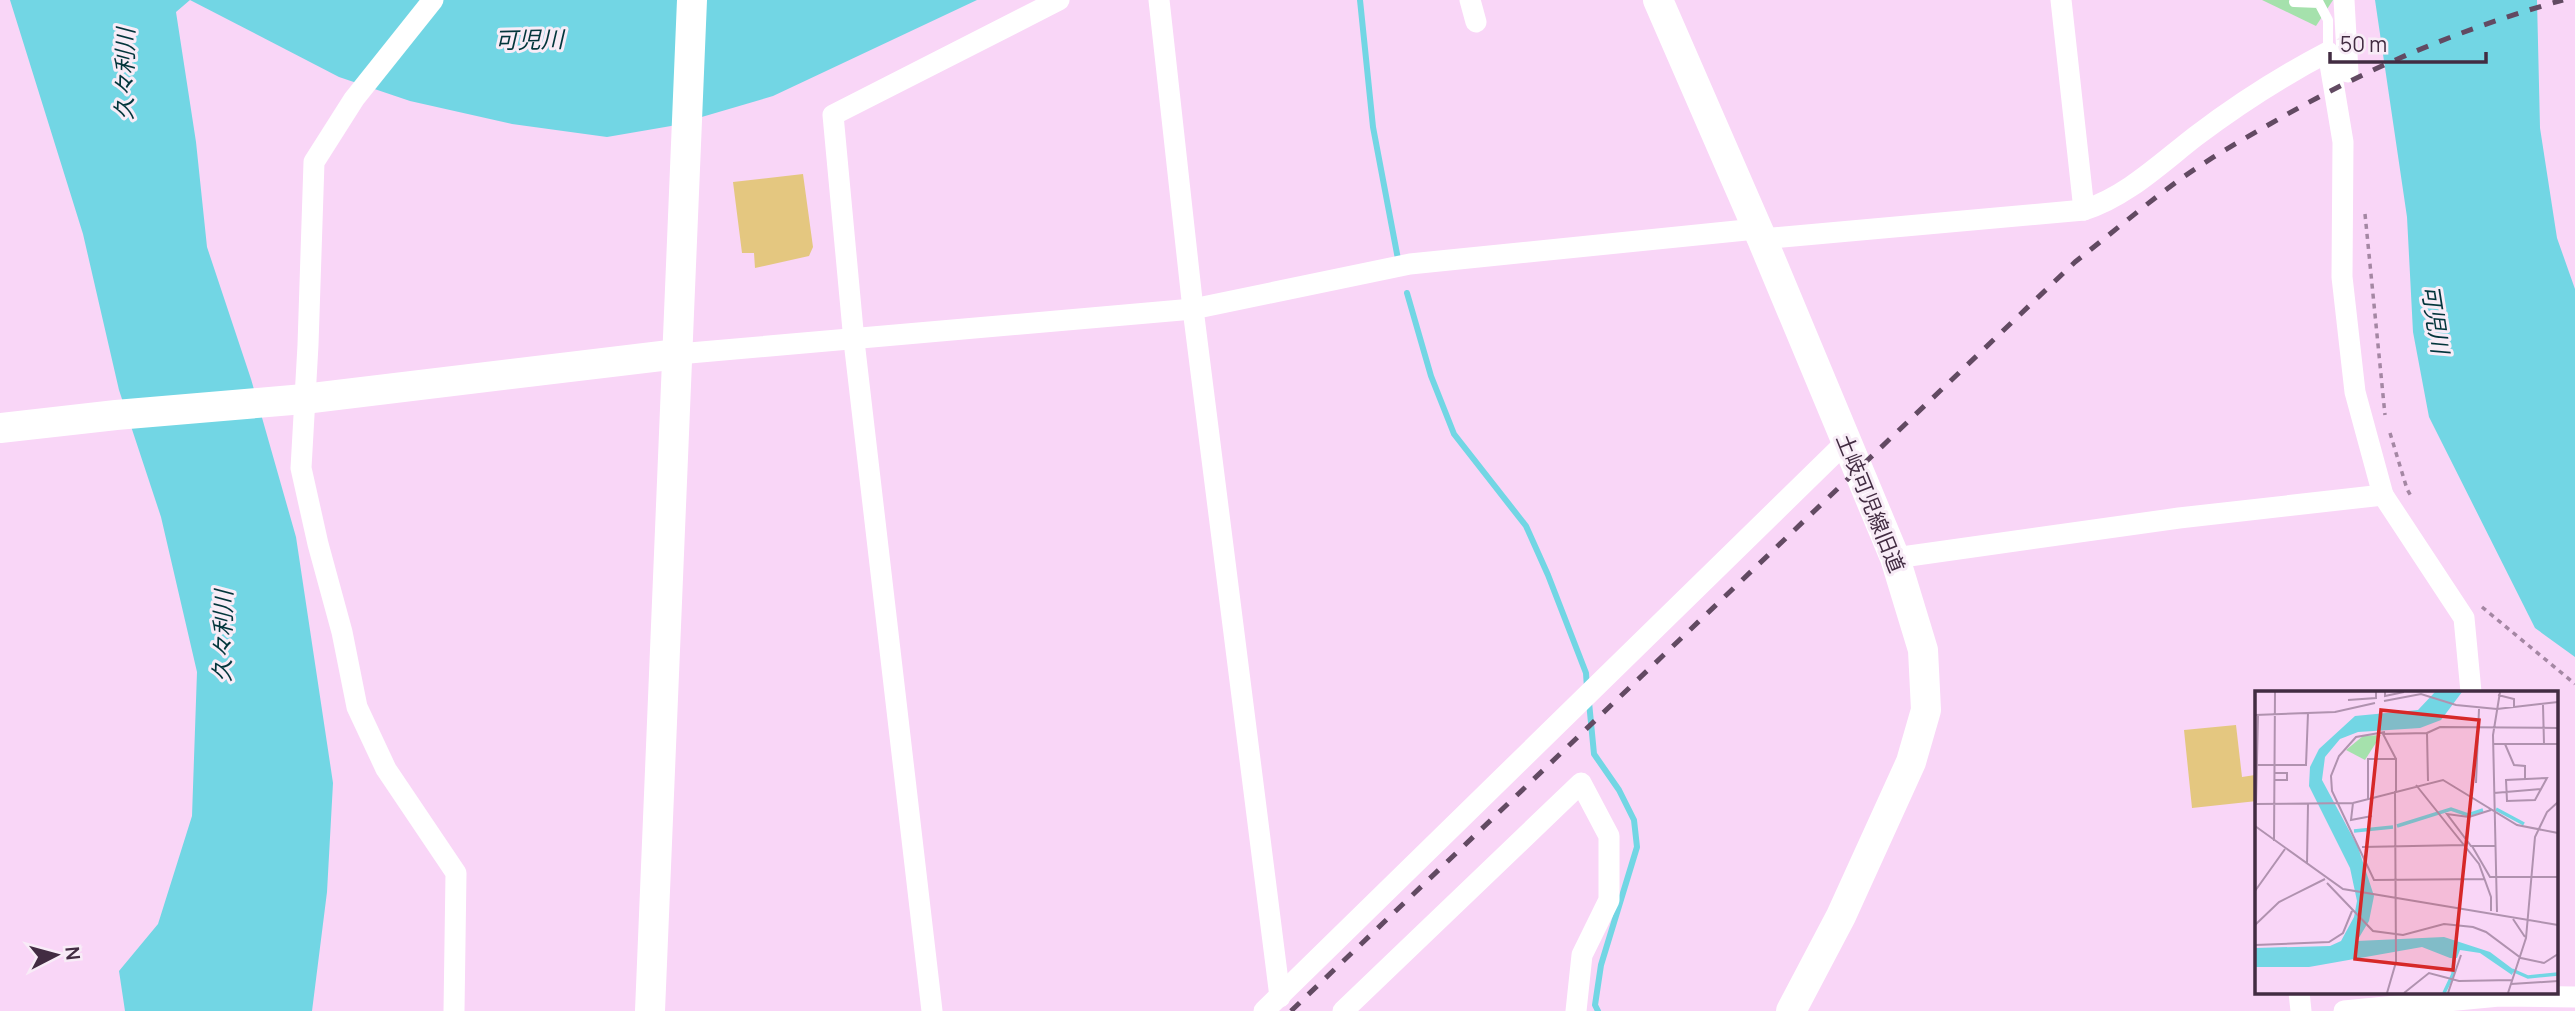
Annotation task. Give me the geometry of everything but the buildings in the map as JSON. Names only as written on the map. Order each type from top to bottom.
[{"type":"street","points":[[433,0],[354,99],[314,162],[308,345],[292,400],[301,468],[342,632],[357,707],[386,769],[456,873],[454,1011]]},
{"type":"street","points":[[650,1011],[692,0]]},
{"type":"street","points":[[932,1011],[853,341],[833,115],[1059,0]]},
{"type":"street","points":[[1159,0],[1272,1004]]},
{"type":"street","points":[[1470,0],[1476,22]]},
{"type":"street","name":"土岐可児線旧道","points":[[1658,0],[1895,558],[1923,650],[1926,710],[1906,774],[1841,916],[1791,1011]]},
{"type":"street","points":[[2062,0],[2084,210]]},
{"type":"street","points":[[2343,0],[2348,72]]},
{"type":"street","points":[[0,428],[292,400],[678,354],[853,341],[1193,309],[1410,264],[2084,210],[2106,203],[2209,126],[2296,68],[2328,52],[2343,142],[2342,277],[2355,392],[2384,495],[2464,618],[2471,691]]},
{"type":"street","points":[[1272,1004],[1847,441]]},
{"type":"street","points":[[1895,558],[2179,517],[2384,495]]},
{"type":"street","points":[[1343,1011],[1581,783],[1609,836],[1609,900],[1581,955],[1576,1011]]},
{"type":"street","points":[[2299,993],[2301,1011]]},
{"type":"street","points":[[2344,1011],[2575,997]]},
{"type":"lane","points":[[2294,2],[2319,3],[2328,20],[2328,52]]},
{"type":"path","points":[[2364,202],[2384,415],[2407,489],[2414,500]]},
{"type":"path","points":[[2478,604],[2575,684]]},
{"type":"green space","points":[[2262,0],[2333,0],[2316,26]]},
{"type":"water","name":"久々利川","points":[[10,0],[190,0],[176,12],[196,142],[207,247],[251,379],[296,537],[333,783],[327,892],[312,1011],[125,1011],[119,971],[158,924],[192,816],[197,672],[161,517],[119,390],[83,234]]},
{"type":"water","name":"可児川","points":[[190,0],[977,0],[773,96],[671,126],[607,137],[512,124],[410,101],[339,77]]},
{"type":"water","name":"可児川","points":[[2375,0],[2537,0],[2540,128],[2557,238],[2575,289],[2575,657],[2535,628],[2429,417],[2413,332],[2407,217]]},
{"type":"waterway","points":[[1360,0],[1373,127],[1398,259]]},
{"type":"waterway","points":[[1407,293],[1431,376],[1454,434],[1526,526],[1586,673],[1587,688]]},
{"type":"waterway","points":[[1589,702],[1594,754],[1619,790],[1634,820],[1637,847],[1601,965],[1595,1005],[1598,1011]]},
{"type":"railway","points":[[1291,1011],[2075,262],[2137,212],[2210,159],[2340,86],[2449,38],[2563,0]]}]
